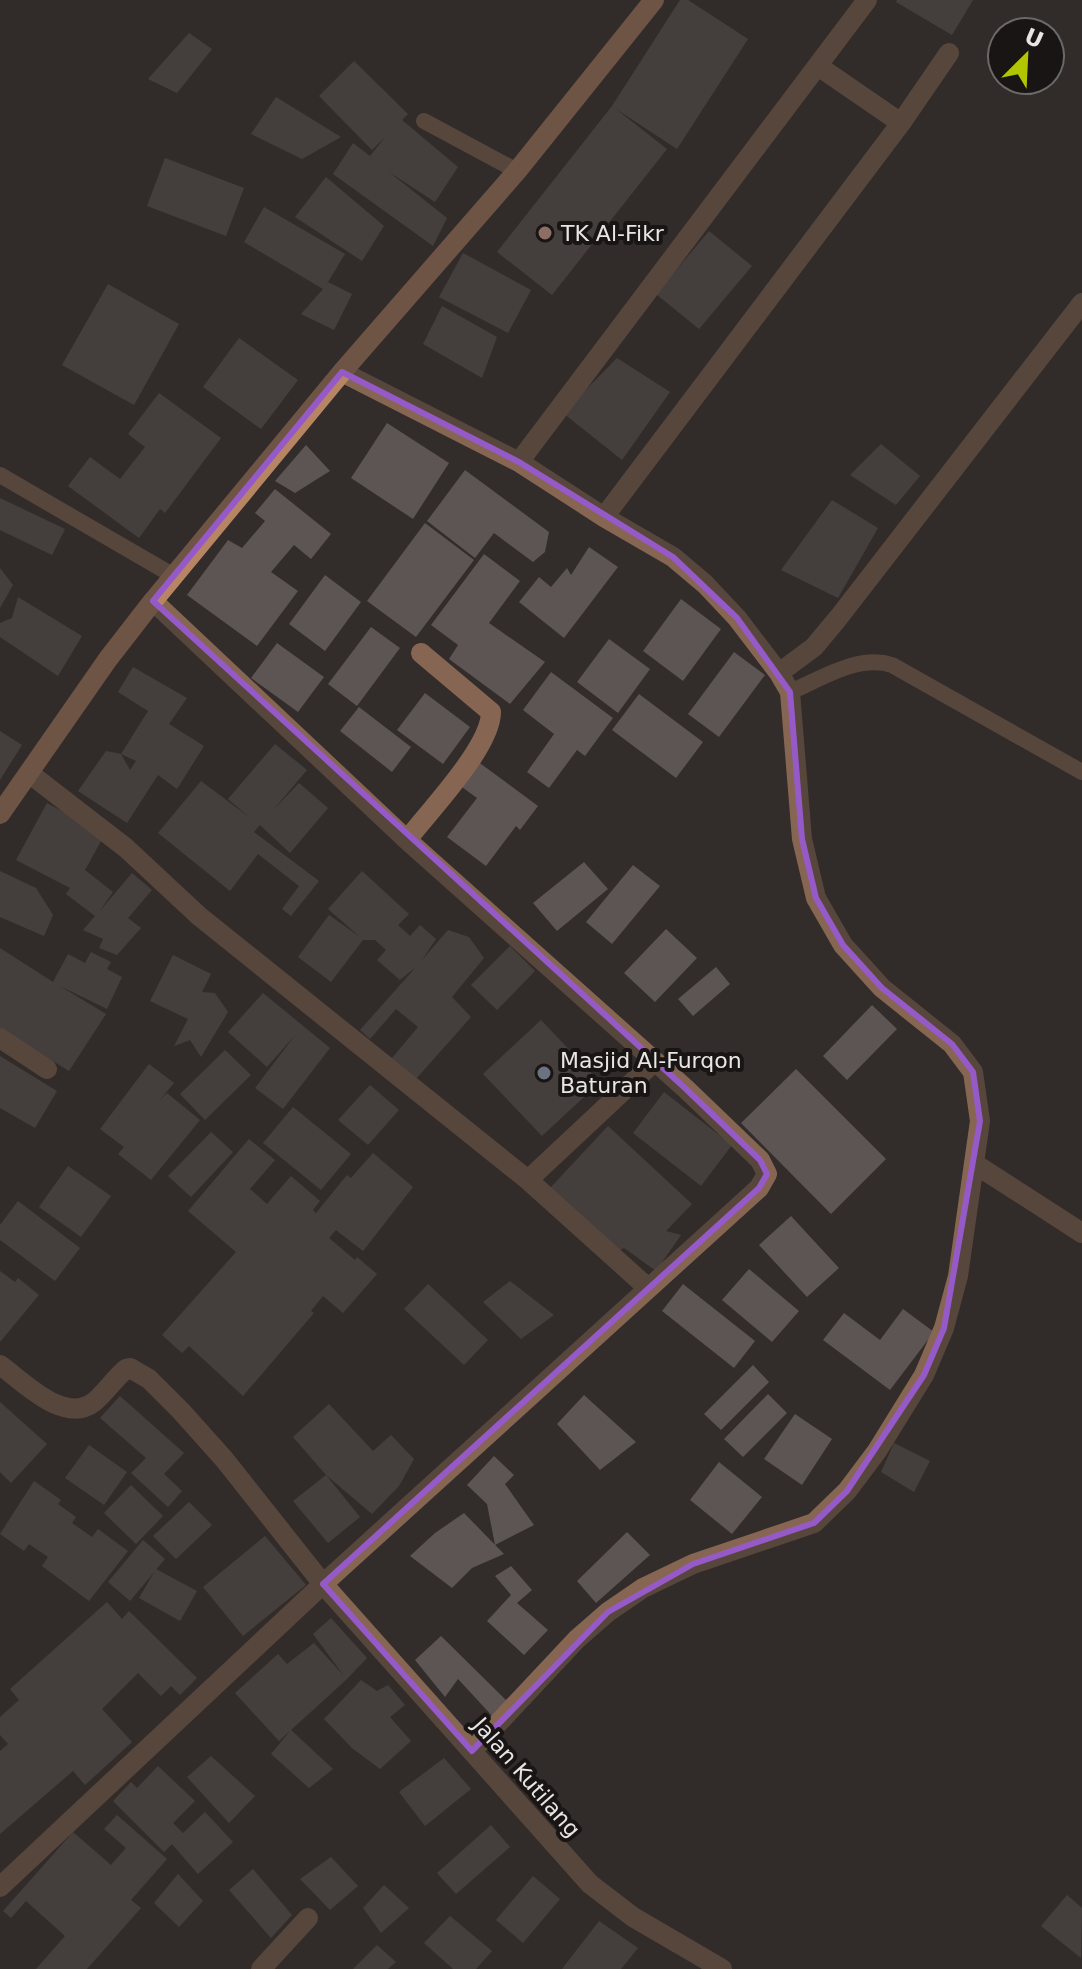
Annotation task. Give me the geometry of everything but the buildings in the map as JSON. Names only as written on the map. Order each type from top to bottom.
[{"type":"street","points":[[0,814],[108,659],[153,601],[342,372],[517,171],[654,0]]},
{"type":"street","points":[[519,462],[867,0]]},
{"type":"street","points":[[604,517],[901,123],[949,53]]},
{"type":"street","points":[[818,66],[901,123]]},
{"type":"street","points":[[779,673],[814,647],[839,617],[1082,303]]},
{"type":"street","points":[[342,372],[519,462],[673,557],[705,584],[737,618],[790,692],[802,839],[816,898],[843,945],[882,988],[952,1044],[973,1072],[980,1121],[958,1276],[944,1328],[924,1375],[877,1451],[847,1491],[814,1523],[693,1564],[643,1588],[577,1639],[472,1751]]},
{"type":"street","points":[[0,1887],[323,1584],[759,1188],[767,1174],[760,1160],[407,840],[153,601]]},
{"type":"street","points":[[407,840],[483,743],[491,724],[491,712],[421,653]]},
{"type":"street","points":[[29,773],[126,848],[199,916],[528,1180],[648,1288]]},
{"type":"street","points":[[0,1038],[47,1069]]},
{"type":"street","points":[[528,1180],[654,1062]]},
{"type":"street","points":[[975,1164],[1082,1233]]},
{"type":"street","name":"Jalan Kutilang","points":[[0,1365],[59,1406],[78,1410],[92,1403],[126,1369],[130,1368],[149,1379],[224,1459],[323,1584],[590,1884],[633,1917],[722,1969]]},
{"type":"street","points":[[261,1969],[308,1918]]},
{"type":"lane","points":[[424,121],[517,171]]},
{"type":"lane","points":[[0,475],[174,576]]},
{"type":"lane","points":[[790,692],[864,662],[878,661],[892,665],[1082,772]]},
{"type":"highlighted area","points":[[342,372],[519,462],[673,557],[737,618],[790,692],[802,839],[816,898],[843,945],[882,988],[952,1044],[973,1072],[980,1121],[944,1328],[924,1375],[847,1491],[814,1523],[693,1564],[608,1612],[472,1751],[323,1584],[759,1188],[767,1174],[760,1160],[686,1089],[153,601]]},
{"type":"place","name":"TK Al-Fikr","points":[[545,233]]},
{"type":"place","name":"Masjid Al-Furqon Baturan","points":[[544,1073]]}]
